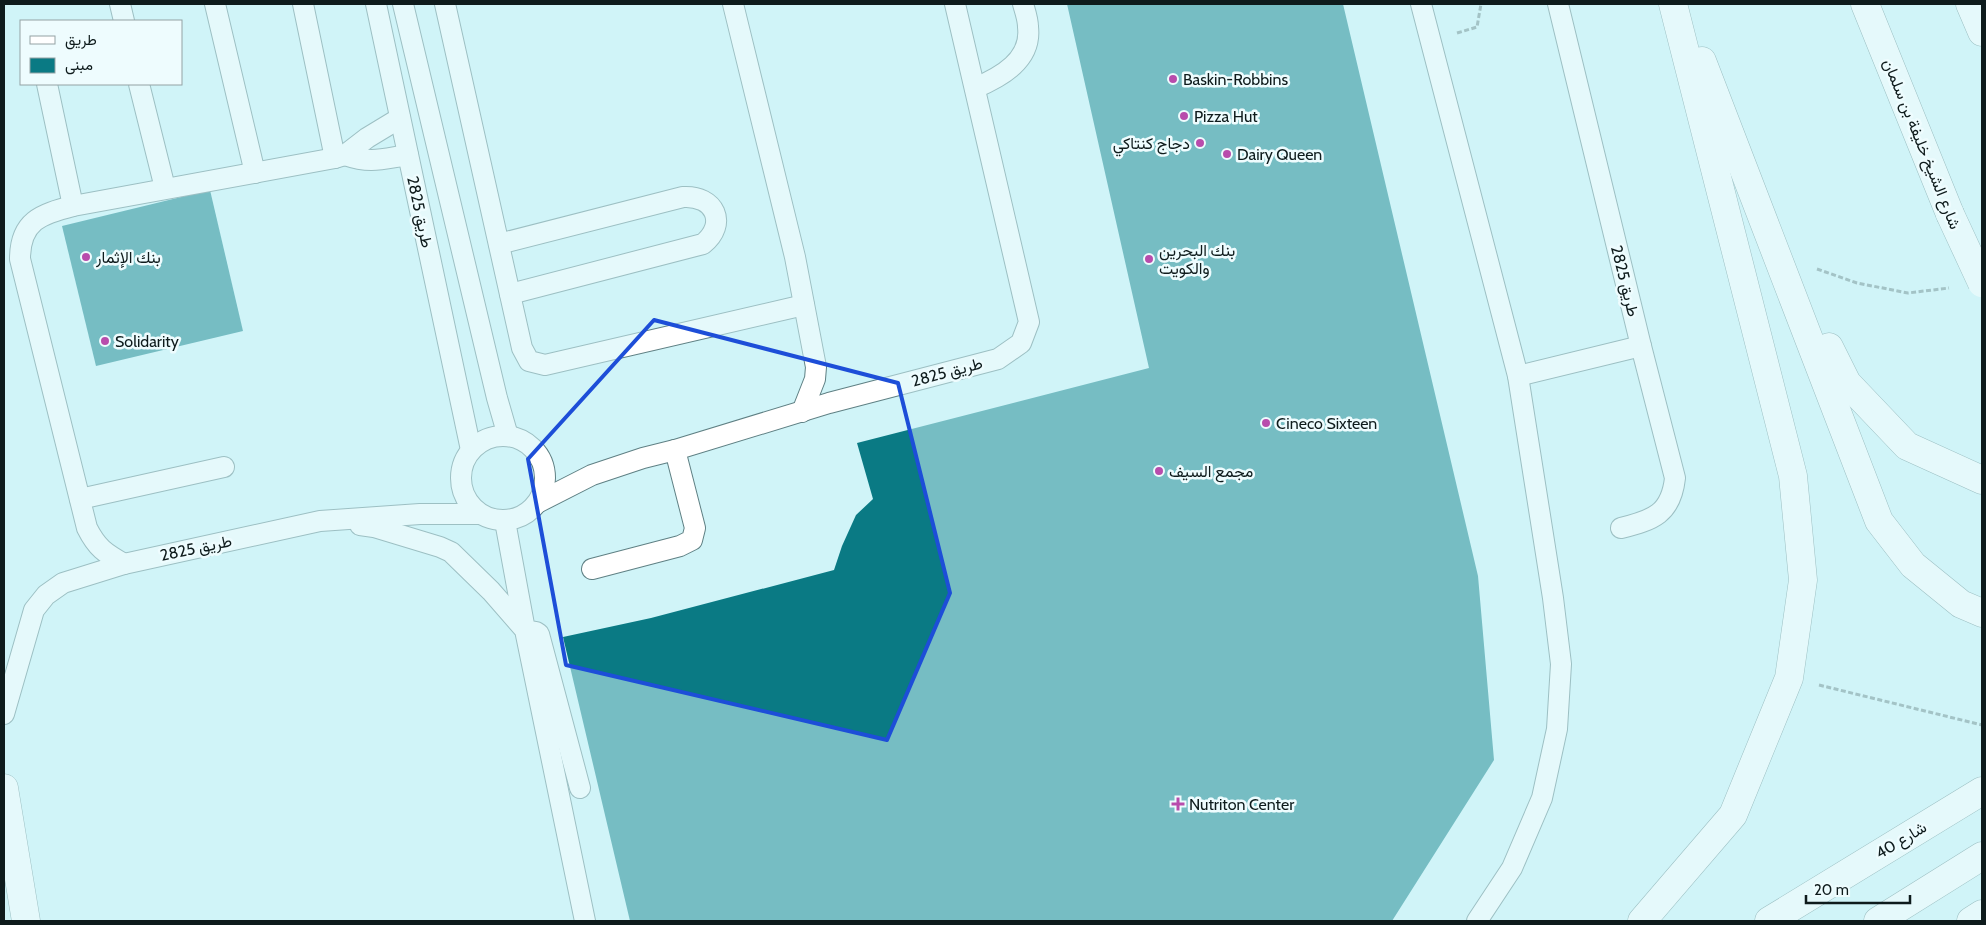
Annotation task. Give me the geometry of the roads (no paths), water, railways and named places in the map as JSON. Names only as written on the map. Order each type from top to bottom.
[{"type":"main road","points":[[1642,921],[1733,815],[1789,678],[1803,580],[1793,476],[1673,4]]},
{"type":"main road","points":[[1680,4],[1879,521],[1913,565],[1961,604],[1982,613]]},
{"type":"main road","name":"شارع الشيخ خليفة بن سلمان","points":[[1865,4],[1950,214],[1982,283]]},
{"type":"main road","points":[[1970,4],[1982,32]]},
{"type":"main road","points":[[1722,111],[1788,260],[1847,383],[1907,446],[1982,480]]},
{"type":"main road","points":[[4,788],[26,921]]},
{"type":"main road","name":"شارع 40","points":[[1769,921],[1982,791]]},
{"type":"main road","points":[[1878,921],[1982,856]]},
{"type":"main road","points":[[1971,921],[1982,914]]},
{"type":"lane","points":[[120,4],[124,20]]},
{"type":"lane","points":[[215,4],[255,173]]},
{"type":"lane","points":[[303,4],[340,156]]},
{"type":"lane","name":"طريق 2825","points":[[376,4],[471,450]]},
{"type":"lane","name":"طريق 2825","points":[[403,4],[497,398],[508,436]]},
{"type":"lane","points":[[445,4],[522,348],[529,362],[545,365],[804,305]]},
{"type":"lane","points":[[733,4],[804,305],[816,367],[815,379],[802,412]]},
{"type":"lane","name":"طريق 2825","points":[[4,714],[34,610],[46,595],[63,583],[124,564],[320,521],[420,514],[480,514],[492,520],[505,521],[518,518],[530,512],[538,502],[592,475],[643,458],[802,412],[998,360],[1021,344],[1029,322],[954,4]]},
{"type":"lane","points":[[975,88],[990,82],[1012,67],[1026,49],[1029,38],[1023,4]]},
{"type":"lane","points":[[1421,4],[1518,376],[1560,654],[1557,729],[1542,798],[1512,868],[1477,921]]},
{"type":"lane","name":"طريق 2825","points":[[1558,4],[1675,478],[1671,497],[1659,514],[1647,522],[1621,528]]},
{"type":"lane","points":[[47,85],[73,206]]},
{"type":"lane","points":[[139,85],[165,188]]},
{"type":"lane","points":[[340,156],[400,118]]},
{"type":"lane","points":[[124,564],[101,550],[94,542],[87,528],[20,259],[23,235],[30,224],[40,216],[73,206],[340,156],[379,161],[408,155]]},
{"type":"lane","points":[[499,244],[683,198],[694,197],[704,200],[712,207],[716,218],[716,228],[711,238],[703,244],[510,294]]},
{"type":"lane","points":[[1518,376],[1641,346]]},
{"type":"lane","points":[[480,514],[467,501],[461,484],[461,472],[471,450],[482,441],[494,436],[508,436],[522,440],[534,448],[542,460],[546,474],[544,489],[538,502]]},
{"type":"lane","points":[[592,569],[680,546],[692,540],[695,528],[675,450]]},
{"type":"lane","points":[[80,499],[224,467]]},
{"type":"lane","points":[[320,521],[374,527],[451,552],[485,585],[525,630],[539,634],[580,788]]},
{"type":"lane","points":[[505,521],[525,630],[585,921]]},
{"type":"place","name":"Baskin-Robbins","points":[[1173,79]]},
{"type":"place","name":"Pizza Hut","points":[[1184,116]]},
{"type":"place","name":"دجاج كنتاكي","points":[[1200,143]]},
{"type":"place","name":"Dairy Queen","points":[[1227,154]]},
{"type":"place","name":"بنك الإثمار","points":[[86,257]]},
{"type":"place","name":"بنك البحرين والكويت","points":[[1149,259]]},
{"type":"place","name":"Solidarity","points":[[105,341]]},
{"type":"place","name":"Cineco Sixteen","points":[[1266,423]]},
{"type":"place","name":"مجمع السيف","points":[[1159,471]]},
{"type":"place","name":"Nutriton Center","points":[[1178,804]]}]
